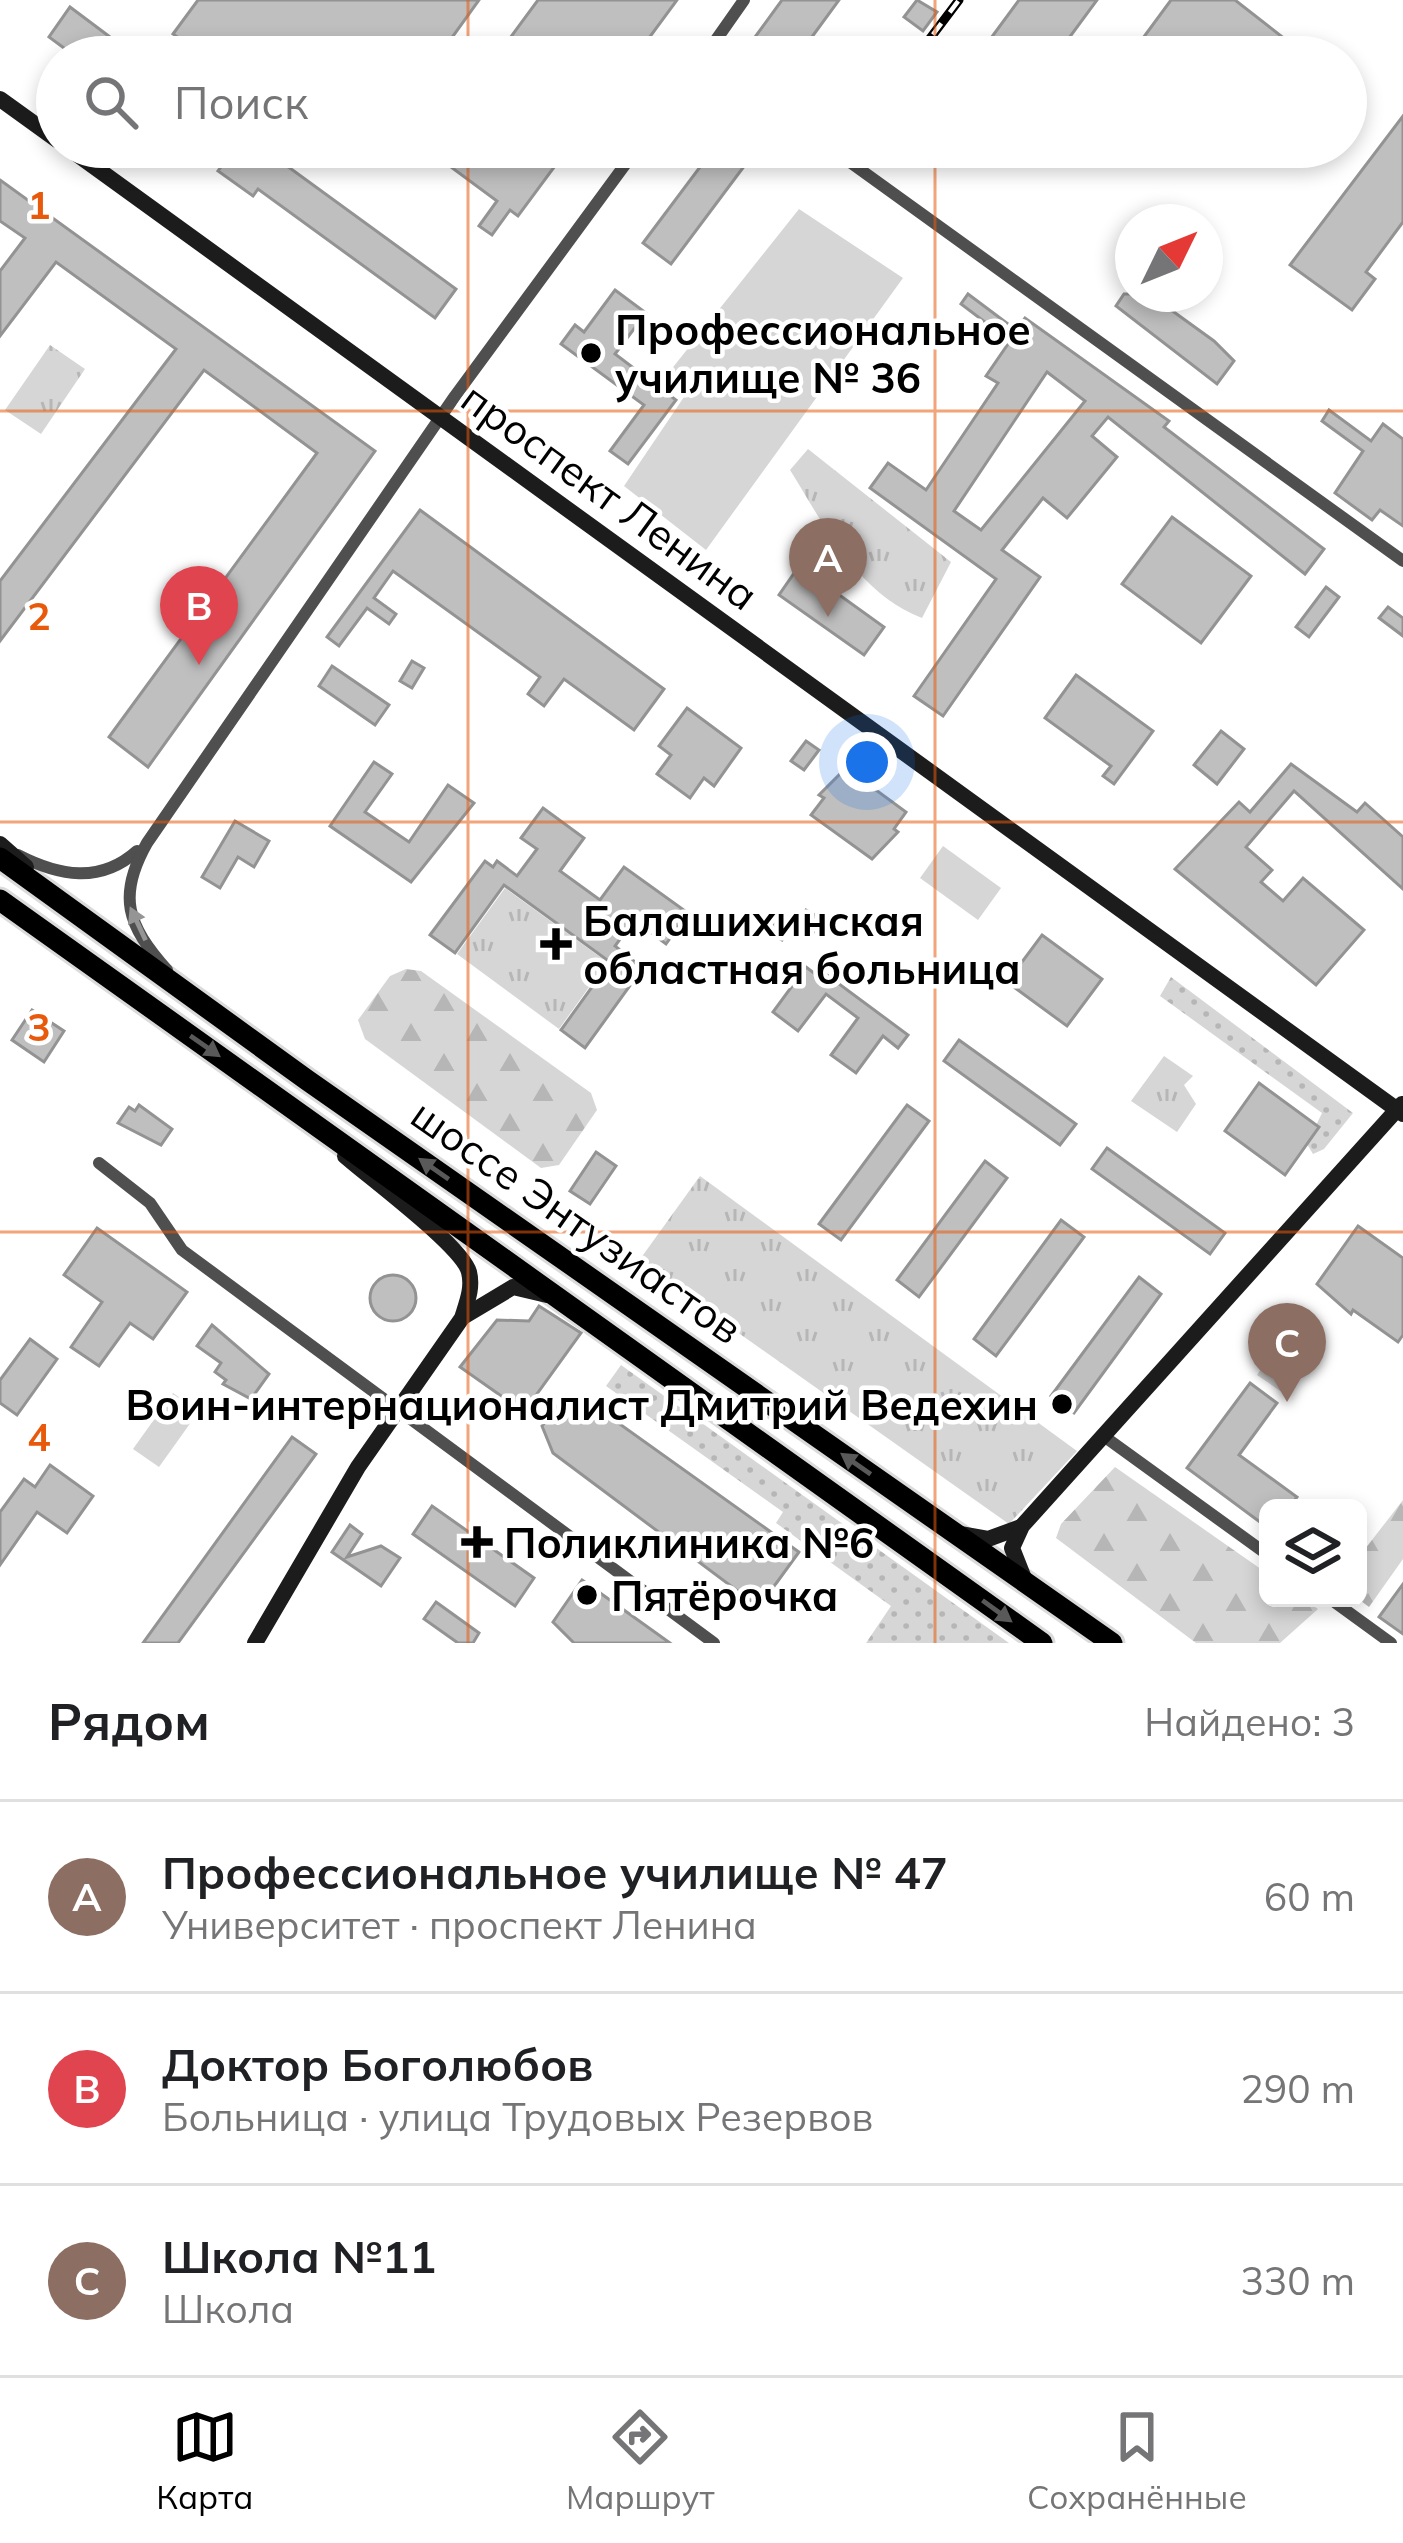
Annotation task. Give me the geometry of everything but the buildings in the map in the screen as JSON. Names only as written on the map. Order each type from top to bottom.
[{"type":"highway","name":"шоссе Энтузиастов","points":[[2,850],[94,926],[189,995],[1112,1643]]},
{"type":"highway","name":"шоссе Энтузиастов","points":[[0,900],[1042,1643]]},
{"type":"main road","points":[[0,99],[36,125]]},
{"type":"main road","name":"проспект Ленина","points":[[96,168],[1401,1109]]},
{"type":"main road","points":[[1027,1584],[1012,1548],[1022,1526],[1401,1109]]},
{"type":"main road","points":[[255,1643],[398,1411],[462,1318],[470,1277],[460,1253],[295,1110]]},
{"type":"main road","points":[[462,1318],[513,1287],[565,1303]]},
{"type":"main road","points":[[951,1531],[988,1539],[1022,1526]]},
{"type":"street","points":[[719,36],[745,0]]},
{"type":"street","points":[[189,995],[153,955],[128,902],[133,868],[441,417],[623,168]]},
{"type":"street","points":[[858,168],[1403,561]]},
{"type":"street","points":[[2,850],[38,865],[90,875],[124,862],[147,843]]},
{"type":"street","points":[[99,1163],[150,1203],[182,1250],[376,1388],[398,1411],[714,1643]]},
{"type":"street","points":[[1105,1437],[1259,1548]]},
{"type":"street","points":[[1341,1607],[1391,1643]]},
{"type":"green space","points":[[799,209],[903,278],[706,550],[624,486],[686,394],[666,376]]},
{"type":"green space","points":[[50,345],[85,369],[41,434],[5,410]]},
{"type":"green space","points":[[808,449],[951,562],[922,618],[879,592],[830,535],[790,470]]},
{"type":"green space","points":[[943,846],[1001,888],[978,920],[920,878]]},
{"type":"green space","points":[[505,888],[607,962],[559,1029],[457,954]]},
{"type":"green space","points":[[406,969],[421,971],[591,1093],[597,1110],[559,1165],[541,1168],[365,1039],[358,1020],[390,976]]},
{"type":"green space","points":[[1171,977],[1353,1113],[1324,1149],[1313,1154],[1307,1144],[1322,1113],[1160,996]]},
{"type":"green space","points":[[1164,1056],[1193,1076],[1184,1085],[1196,1104],[1177,1132],[1131,1101]]},
{"type":"green space","points":[[700,1176],[1077,1451],[1009,1524],[638,1262]]},
{"type":"green space","points":[[1292,1323],[1321,1343],[1286,1395],[1257,1375]]},
{"type":"green space","points":[[621,1365],[1009,1643],[866,1643],[891,1606],[776,1523],[783,1512],[606,1386]]},
{"type":"green space","points":[[173,1393],[199,1411],[159,1467],[133,1449]]},
{"type":"green space","points":[[1115,1467],[1259,1568],[1259,1607],[1318,1609],[1280,1643],[1196,1643],[1056,1538],[1061,1524]]},
{"type":"green space","points":[[1403,1500],[1403,1559],[1369,1607],[1367,1606],[1367,1546]]},
{"type":"railway","points":[[932,36],[959,0]]},
{"type":"place","name":"Профессиональное училище № 36","points":[[591,353]]},
{"type":"place","name":"Профессиональное училище № 47","points":[[828,617]]},
{"type":"place","name":"Доктор Боголюбов","points":[[199,665]]},
{"type":"place","name":"Балашихинская областная больница","points":[[556,944]]},
{"type":"place","name":"Школа №11","points":[[1287,1402]]},
{"type":"place","name":"Воин-интернационалист Дмитрий Ведехин","points":[[1062,1404]]},
{"type":"place","name":"Поликлиника №6","points":[[477,1542]]},
{"type":"place","name":"Пятёрочка","points":[[587,1595]]}]
